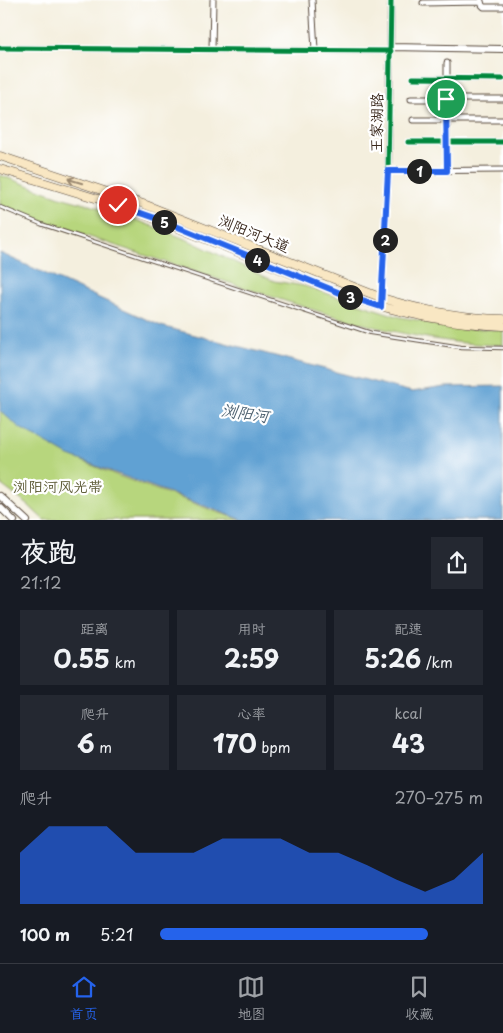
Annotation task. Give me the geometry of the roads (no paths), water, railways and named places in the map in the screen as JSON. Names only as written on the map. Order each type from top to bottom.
[{"type":"main road","name":"浏阳河大道","points":[[0,156],[146,205],[382,298],[450,314],[503,319]]},
{"type":"main road","name":"浏阳河大道","points":[[0,169],[161,220],[350,297],[381,307],[450,320],[503,326]]},
{"type":"street","points":[[212,49],[213,0]]},
{"type":"street","points":[[312,0],[315,50]]},
{"type":"street","name":"王家湖路","points":[[381,307],[388,171],[391,0]]},
{"type":"street","points":[[423,4],[481,1],[484,7],[503,7]]},
{"type":"street","points":[[0,48],[503,49]]},
{"type":"street","points":[[447,63],[447,171]]},
{"type":"street","points":[[413,78],[503,79]]},
{"type":"street","points":[[411,99],[503,99]]},
{"type":"street","points":[[412,120],[503,120]]},
{"type":"street","points":[[408,142],[503,142]]},
{"type":"street","points":[[388,171],[503,170]]},
{"type":"street","points":[[0,496],[27,520]]},
{"type":"street","points":[[0,507],[14,520]]},
{"type":"lane","points":[[0,208],[42,224],[371,333],[461,347],[503,348]]},
{"type":"water","name":"浏阳河","points":[[0,253],[161,326],[412,392],[445,387],[503,386],[503,520],[243,520],[69,456],[20,428],[0,411]]},
{"type":"park label","name":"浏阳河风光带","points":[[58,487]]}]
